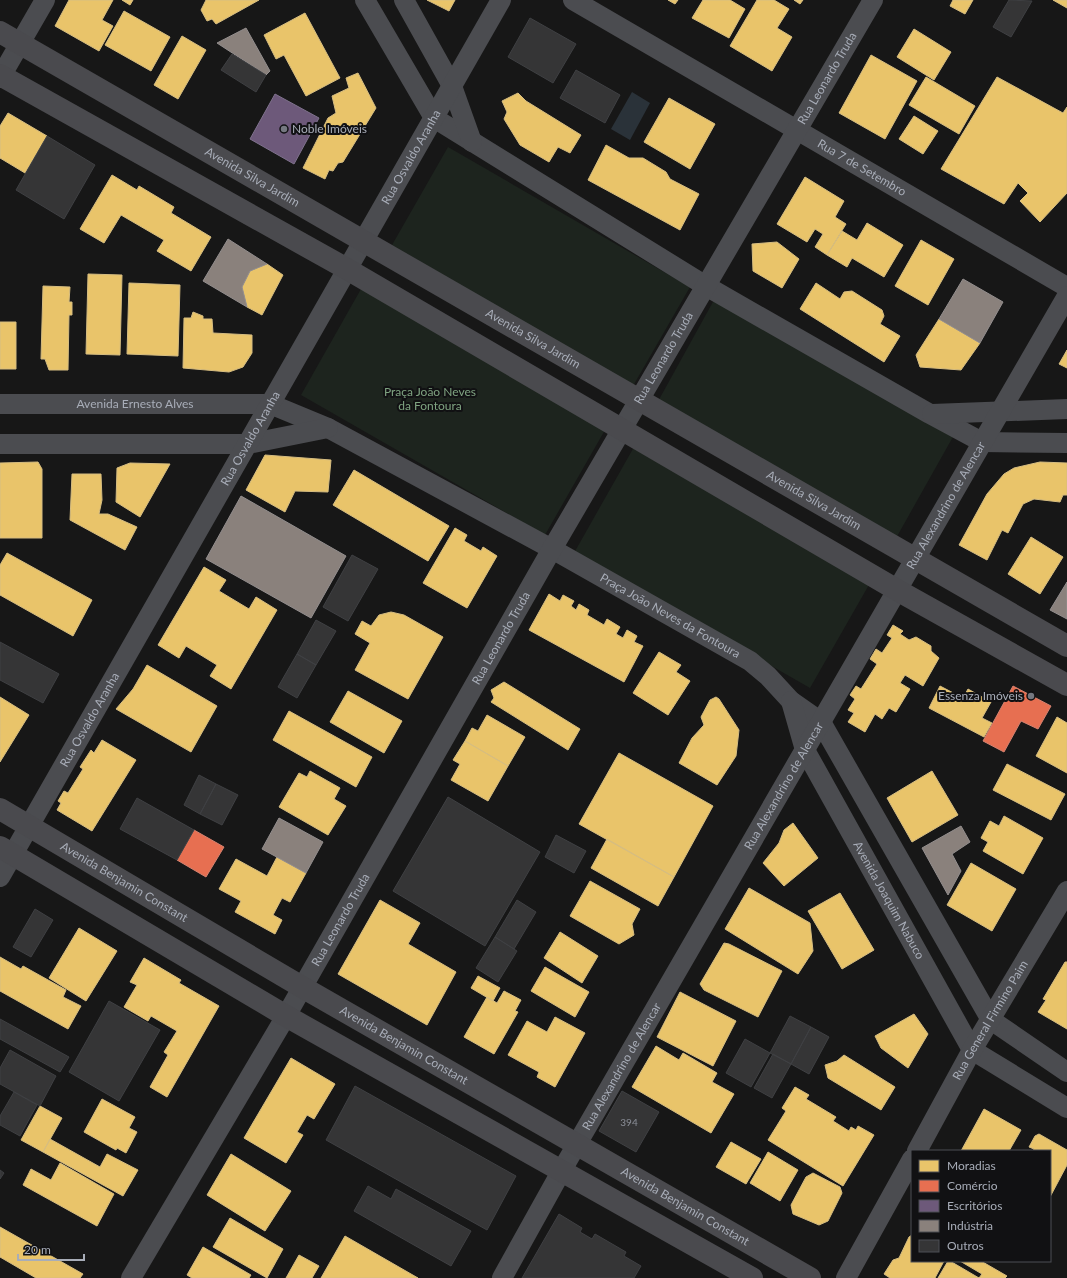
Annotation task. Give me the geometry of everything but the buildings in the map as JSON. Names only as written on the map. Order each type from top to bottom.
[{"type":"street","points":[[45,0],[0,76],[347,269],[622,431],[897,590],[1067,685]]},
{"type":"street","points":[[365,0],[434,118],[472,142],[706,286],[930,414],[982,442],[1067,443]]},
{"type":"street","points":[[404,0],[452,86],[472,142]]},
{"type":"street","name":"Rua Osvaldo Aranha","points":[[0,877],[6,851],[29,826],[501,0]]},
{"type":"street","name":"Rua 7 de Setembro","points":[[573,0],[1067,287]]},
{"type":"street","name":"Rua Leonardo Truda","points":[[131,1278],[286,1016],[552,548],[622,431],[873,0]]},
{"type":"street","name":"Avenida Silva Jardim","points":[[0,32],[1067,646]]},
{"type":"street","name":"Rua Alexandrino de Alencar","points":[[502,1278],[562,1170],[1067,296]]},
{"type":"street","name":"Avenida Ernesto Alves","points":[[0,404],[270,404]]},
{"type":"street","name":"Praça João Neves da Fontoura","points":[[270,404],[328,428],[552,548],[750,661],[768,676],[792,701],[821,722]]},
{"type":"street","points":[[930,414],[1000,412],[1025,409],[1067,409]]},
{"type":"street","points":[[0,444],[248,444],[328,428]]},
{"type":"street","name":"Praça João Neves da Fontoura","points":[[792,701],[805,750]]},
{"type":"street","points":[[821,722],[991,1020],[1067,1072]]},
{"type":"street","name":"Avenida Joaquim Nabuco","points":[[805,750],[972,1050]]},
{"type":"street","name":"Avenida Benjamin Constant","points":[[0,809],[302,987],[810,1278]]},
{"type":"street","points":[[6,851],[286,1016],[752,1278]]},
{"type":"street","name":"Rua General Firmino Paim","points":[[918,1150],[972,1050],[1067,891]]},
{"type":"street","points":[[972,1050],[1067,1108]]},
{"type":"street","points":[[846,1278],[911,1161]]},
{"type":"green space","points":[[448,147],[690,287],[633,386],[392,245]]},
{"type":"green space","name":"Praça João Neves da Fontoura","points":[[361,289],[605,430],[545,535],[301,395]]},
{"type":"green space","points":[[714,300],[954,435],[895,540],[656,405]]},
{"type":"green space","points":[[634,447],[870,583],[810,688],[574,553]]},
{"type":"shaded area","points":[[632,92],[650,103],[630,140],[611,129]]},
{"type":"place","name":"Noble Imóveis","points":[[284,129]]},
{"type":"place","name":"Essenza Imóveis","points":[[1031,696]]}]
